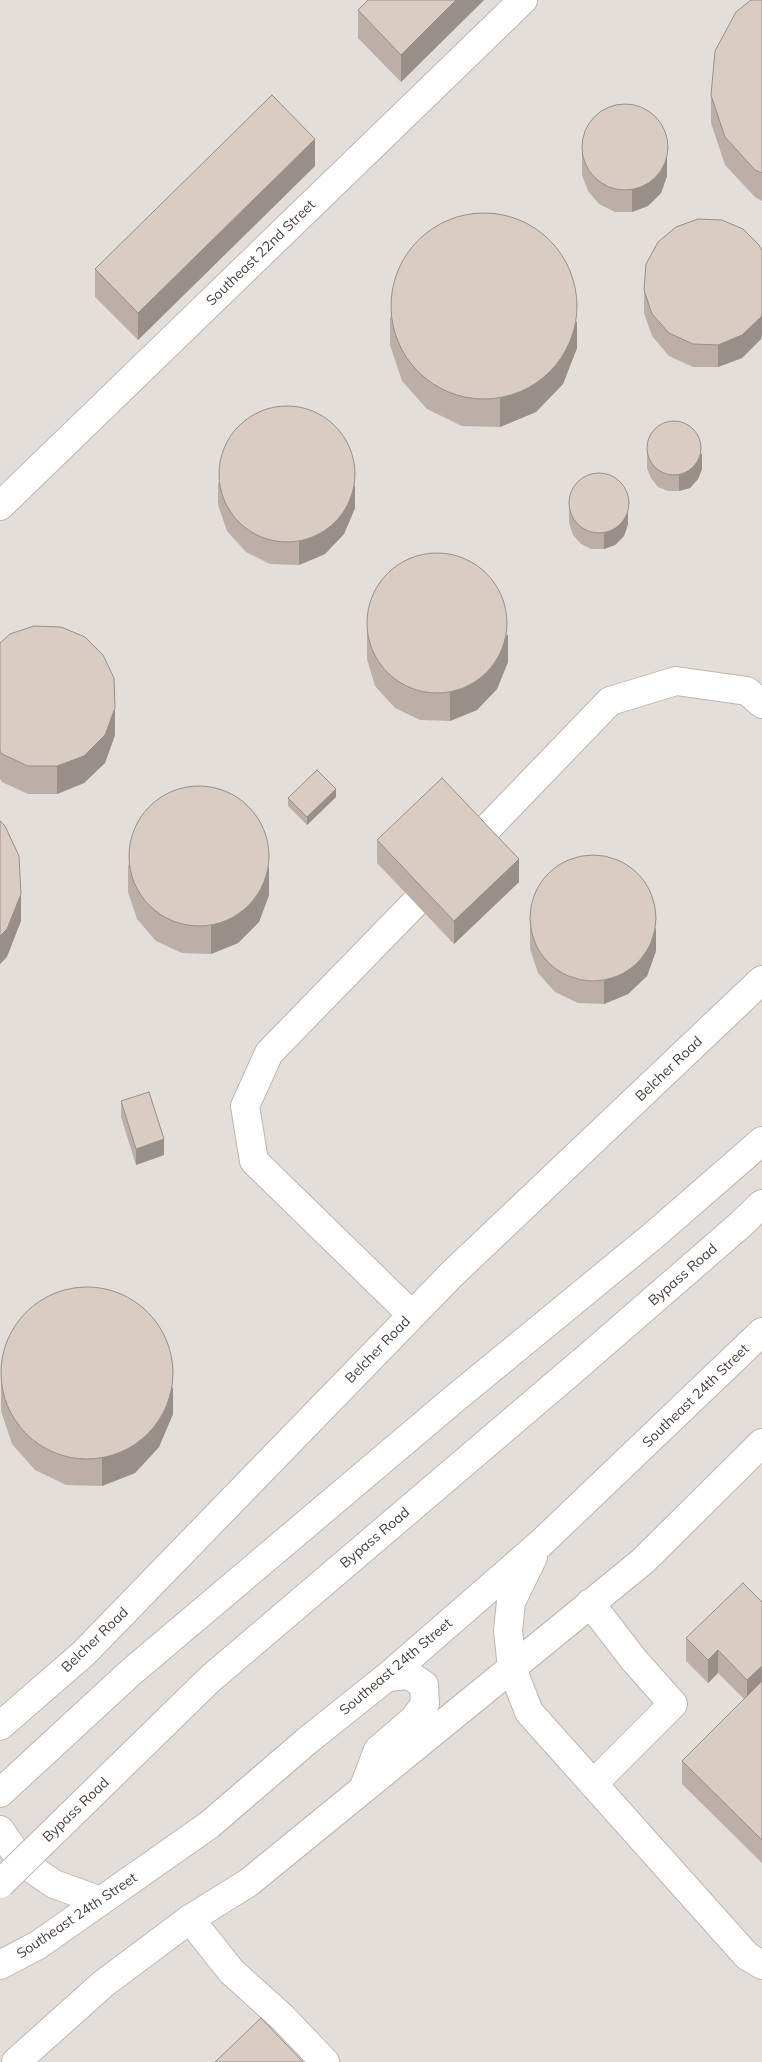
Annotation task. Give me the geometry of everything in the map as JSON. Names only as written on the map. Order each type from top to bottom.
[{"type":"street","name":"Southeast 22nd Street","points":[[0,506],[523,0]]},
{"type":"street","points":[[478,838],[610,701],[676,681],[748,691],[762,704]]},
{"type":"street","points":[[412,1315],[254,1161],[245,1106],[269,1052],[415,903]]},
{"type":"street","name":"Belcher Road","points":[[0,1726],[84,1652],[459,1268],[762,980]]},
{"type":"street","points":[[0,1793],[130,1673],[453,1400],[654,1236],[762,1142]]},
{"type":"street","name":"Bypass Road","points":[[0,1884],[210,1680],[581,1363],[762,1204]]},
{"type":"street","name":"Southeast 24th Street","points":[[0,1965],[38,1945],[209,1825],[308,1740],[387,1677],[540,1544],[762,1332]]},
{"type":"street","points":[[16,2062],[103,1984],[190,1919],[248,1883],[642,1561],[762,1443]]},
{"type":"street","points":[[540,1544],[511,1602],[508,1630],[512,1668],[529,1712],[747,1956],[762,1965]]},
{"type":"street","points":[[590,1603],[634,1660],[673,1704],[593,1784]]},
{"type":"street","points":[[364,1788],[378,1750],[414,1719],[425,1704],[424,1685],[409,1675],[387,1677]]},
{"type":"street","points":[[0,1830],[22,1862],[54,1884],[101,1901]]},
{"type":"street","points":[[190,1919],[231,1971],[283,2018],[325,2062]]},
{"type":"shaded area","points":[[0,0],[762,0],[762,2062],[0,2062]]},
{"type":"building","points":[[368,0],[456,0],[401,55],[358,10]]},
{"type":"building","points":[[751,0],[762,0],[762,173],[755,170],[725,137],[711,95],[715,51],[736,12]]},
{"type":"building","points":[[272,95],[315,139],[138,313],[95,269]]},
{"type":"building","points":[[625,104],[641,108],[655,117],[664,131],[668,147],[664,163],[655,177],[641,186],[625,190],[609,186],[595,177],[586,163],[582,147],[586,131],[595,117],[609,108]]},
{"type":"building","points":[[475,213],[493,213],[520,220],[550,240],[570,270],[577,297],[577,315],[570,342],[550,372],[520,392],[493,399],[475,399],[457,395],[440,388],[425,378],[412,365],[402,350],[395,333],[391,315],[391,297],[395,279],[402,262],[412,247],[425,234],[440,224],[457,217]]},
{"type":"building","points":[[698,219],[722,220],[743,229],[759,245],[762,251],[761,317],[742,335],[718,345],[693,344],[669,333],[652,314],[644,290],[646,264],[658,242],[676,227]]},
{"type":"building","points":[[287,406],[313,411],[335,426],[350,448],[355,474],[350,500],[335,522],[313,537],[287,542],[261,537],[239,522],[224,500],[219,474],[224,448],[239,426],[261,411]]},
{"type":"building","points":[[669,421],[679,421],[689,425],[697,433],[701,448],[697,463],[689,471],[679,475],[669,475],[659,471],[651,463],[647,453],[647,443],[651,433],[659,425]]},
{"type":"building","points":[[599,473],[616,478],[624,486],[629,503],[624,520],[616,528],[599,533],[582,528],[574,520],[569,503],[574,486],[582,478]]},
{"type":"building","points":[[437,553],[451,554],[464,558],[476,564],[487,573],[496,584],[502,596],[506,609],[506,637],[502,650],[496,662],[487,673],[476,682],[464,688],[451,692],[437,693],[423,692],[410,688],[398,682],[387,673],[378,662],[372,650],[368,637],[367,623],[368,609],[372,596],[378,584],[387,573],[398,564],[410,558],[423,554]]},
{"type":"building","points":[[34,626],[61,627],[85,637],[103,655],[114,678],[115,708],[105,735],[84,756],[57,766],[28,766],[2,754],[0,751],[0,643],[10,634]]},
{"type":"building","points":[[317,770],[336,789],[307,817],[288,798]]},
{"type":"building","points":[[442,778],[519,859],[454,921],[377,840]]},
{"type":"building","points":[[199,786],[213,787],[226,791],[238,797],[249,806],[258,817],[264,829],[268,842],[268,870],[264,883],[258,895],[249,906],[238,915],[226,921],[213,925],[199,926],[185,925],[172,921],[160,915],[149,906],[140,895],[134,883],[130,870],[129,856],[130,842],[134,829],[140,817],[149,806],[160,797],[172,791],[185,787]]},
{"type":"building","points":[[0,821],[5,826],[19,856],[21,894],[7,929],[0,936]]},
{"type":"building","points":[[593,855],[617,860],[637,874],[651,894],[656,918],[651,942],[637,962],[617,976],[593,981],[569,976],[549,962],[535,942],[530,918],[535,894],[549,874],[569,860]]},
{"type":"building","points":[[149,1092],[164,1139],[136,1149],[121,1101]]},
{"type":"building","points":[[87,1287],[104,1289],[120,1294],[148,1312],[166,1340],[171,1356],[173,1373],[171,1390],[166,1406],[148,1434],[120,1452],[104,1457],[87,1459],[70,1457],[54,1452],[26,1434],[8,1406],[3,1390],[1,1373],[3,1356],[8,1340],[26,1312],[54,1294],[70,1289]]},
{"type":"building","points":[[743,1583],[762,1602],[762,1666],[747,1680],[718,1650],[708,1660],[686,1638]]},
{"type":"building","points":[[762,1681],[762,1840],[682,1761]]},
{"type":"building","points":[[261,2018],[303,2062],[215,2062]]}]
